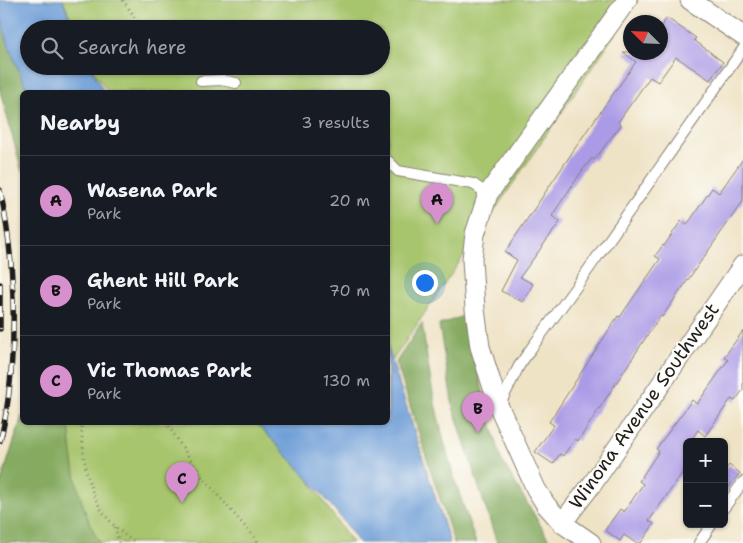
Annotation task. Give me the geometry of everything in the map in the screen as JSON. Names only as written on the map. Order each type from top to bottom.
[{"type":"street","points":[[591,543],[562,522],[546,505],[536,489],[499,407],[480,346],[475,309],[472,259],[475,234],[488,194],[627,0]]},
{"type":"street","points":[[690,0],[743,36]]},
{"type":"street","name":"Winona Avenue Southwest","points":[[562,522],[598,474],[743,265]]},
{"type":"lane","points":[[499,407],[519,366],[743,49]]},
{"type":"lane","points":[[201,82],[222,80],[236,83]]},
{"type":"lane","points":[[390,163],[398,171],[473,184],[488,194]]},
{"type":"lane","points":[[728,503],[743,482]]},
{"type":"lane","points":[[699,543],[709,528]]},
{"type":"path","points":[[124,0],[137,20]]},
{"type":"path","points":[[81,425],[86,472],[92,492],[100,509],[115,527],[136,543]]},
{"type":"path","points":[[168,425],[199,473],[259,543]]},
{"type":"path","points":[[115,527],[120,543]]},
{"type":"green space","points":[[63,0],[638,0],[628,15],[623,15],[623,22],[392,361],[390,358],[390,90],[107,90],[96,75],[390,75],[390,20],[71,20]]},
{"type":"green space","points":[[0,16],[9,46],[27,90],[20,90],[20,165],[0,91]]},
{"type":"green space","points":[[463,316],[501,459],[551,543],[497,543],[453,407],[439,325]]},
{"type":"green space","points":[[422,323],[432,390],[438,416],[457,486],[476,543],[454,543],[396,362]]},
{"type":"green space","points":[[20,422],[20,425],[69,425],[77,485],[86,515],[100,543],[0,543],[0,485]]},
{"type":"green space","points":[[47,425],[259,425],[307,477],[352,543],[42,543]]},
{"type":"water","points":[[0,0],[63,0],[70,20],[20,20],[20,73],[6,36]]},
{"type":"water","points":[[21,75],[95,75],[103,90],[27,90]]},
{"type":"water","points":[[390,354],[450,543],[359,543],[297,466],[258,425],[390,425]]},
{"type":"building","points":[[668,19],[696,38],[694,40],[723,62],[710,80],[676,57],[658,82],[650,77],[618,122],[621,125],[594,160],[592,158],[582,171],[553,214],[552,216],[560,222],[520,277],[533,284],[523,302],[501,291],[517,260],[505,252],[636,62],[633,60],[668,60]]},
{"type":"building","points":[[743,159],[743,201],[662,317],[660,316],[578,441],[575,439],[563,456],[560,454],[553,464],[535,452],[554,425],[549,422],[618,316],[620,317],[660,259],[655,256],[663,245],[681,221],[687,225],[712,188],[719,193]]},
{"type":"building","points":[[743,331],[743,390],[735,401],[731,399],[705,436],[698,430],[693,438],[683,438],[683,472],[649,521],[654,524],[641,543],[636,543],[624,535],[620,541],[605,530],[620,509],[624,512],[643,484],[639,481],[659,451],[656,449],[692,400],[697,404],[728,360],[724,357]]},
{"type":"building","points":[[729,465],[740,473],[728,489],[728,483]]},
{"type":"railway","points":[[0,190],[11,258],[13,304],[9,390],[6,416],[0,441]]},
{"type":"railway","points":[[0,284],[0,329]]},
{"type":"place","name":"Wasena Park","points":[[437,224]]},
{"type":"place","name":"Ghent Hill Park","points":[[478,433]]},
{"type":"place","name":"Vic Thomas Park","points":[[182,503]]}]
